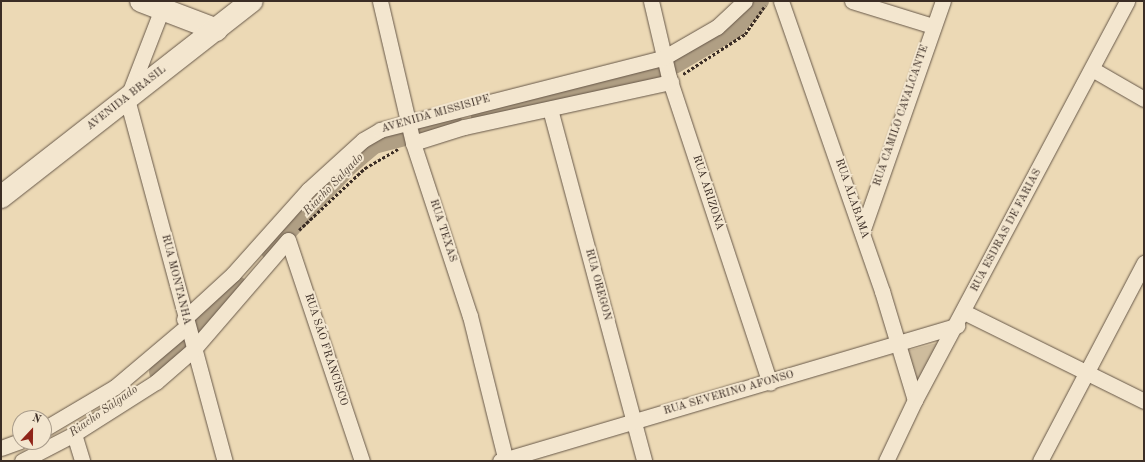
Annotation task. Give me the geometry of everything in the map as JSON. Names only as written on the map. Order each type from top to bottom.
[{"type":"street","points":[[141,1],[164,5],[217,30]]},
{"type":"street","name":"AVENIDA BRASIL","points":[[1,197],[217,30],[252,1]]},
{"type":"street","name":"RUA TEXAS","points":[[380,1],[412,142],[470,316],[504,460]]},
{"type":"street","name":"RUA ARIZONA","points":[[651,1],[670,80],[770,383]]},
{"type":"street","name":"AVENIDA MISSISIPE","points":[[22,461],[74,434],[136,397],[188,335],[233,274],[308,190],[358,145],[380,130],[495,98],[600,77],[664,60],[717,27],[745,1]]},
{"type":"street","name":"RUA ALABAMA","points":[[781,1],[862,232],[915,400]]},
{"type":"street","points":[[852,1],[933,26]]},
{"type":"street","name":"RUA CAMILO CAVALCANTE","points":[[862,232],[943,1]]},
{"type":"street","name":"RUA ESDRAS DE FARIAS","points":[[886,461],[915,400],[964,312],[1127,1]]},
{"type":"street","points":[[127,99],[164,5]]},
{"type":"street","points":[[1092,70],[1144,99]]},
{"type":"street","name":"AVENIDA MISSISIPE","points":[[412,142],[670,80]]},
{"type":"street","name":"RUA MONTANHA","points":[[127,99],[188,335],[225,461]]},
{"type":"street","name":"RUA OREGON","points":[[550,109],[644,461]]},
{"type":"street","name":"AVENIDA MISSISIPE","points":[[52,424],[115,387],[188,335],[288,240]]},
{"type":"street","name":"RUA SÃO FRANCISCO","points":[[288,240],[362,461]]},
{"type":"street","points":[[1040,461],[1144,263]]},
{"type":"street","points":[[964,312],[1087,371],[1144,401]]},
{"type":"street","name":"RUA SEVERINO AFONSO","points":[[504,460],[770,383],[956,326]]},
{"type":"street","points":[[74,434],[82,461]]},
{"type":"street","points":[[1,448],[12,444]]},
{"type":"path","points":[[670,80],[744,34],[767,1]]},
{"type":"path","points":[[288,240],[365,168],[412,142]]},
{"type":"shaded area","points":[[944,341],[915,384],[902,352]]},
{"type":"waterway","name":"Riacho Salgado","points":[[480,117],[652,74],[676,64],[734,30],[760,1]]},
{"type":"waterway","name":"Riacho Salgado","points":[[270,251],[348,167],[374,145],[454,124]]},
{"type":"waterway","name":"Riacho Salgado","points":[[158,372],[239,286]]}]
